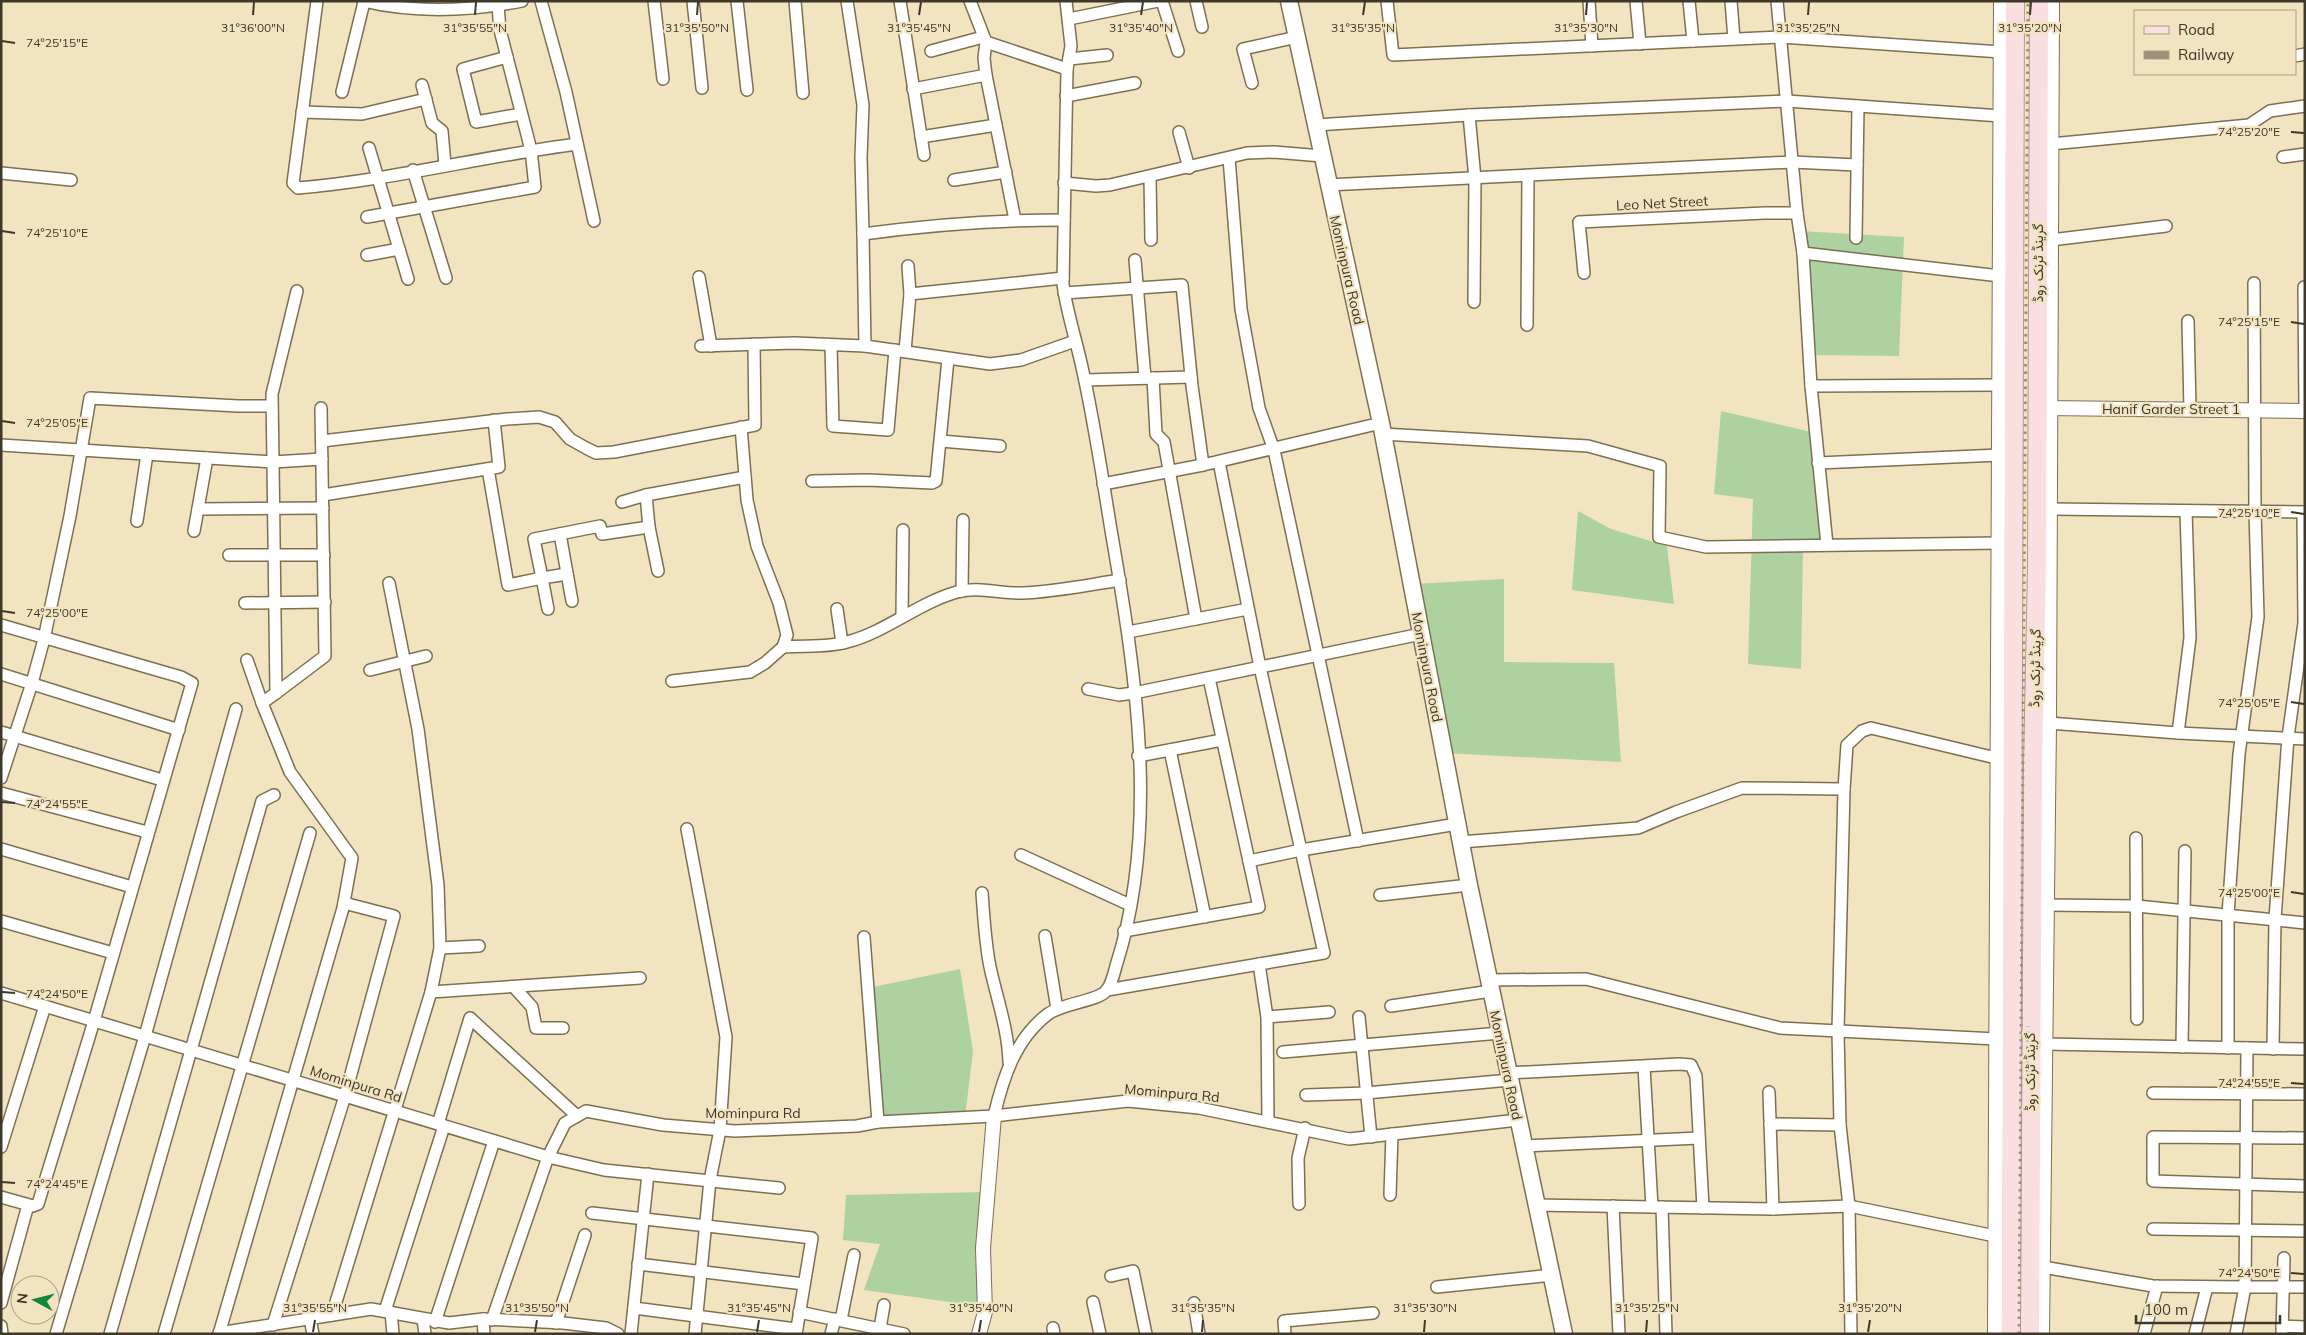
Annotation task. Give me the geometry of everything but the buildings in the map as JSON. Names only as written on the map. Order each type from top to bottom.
[{"type":"main road","name":"Mominpura Road","points":[[1289,1],[1327,185],[1382,428],[1469,885],[1564,1334]]},
{"type":"main road","name":"گرینڈ ٹرنک روڈ","points":[[2011,1334],[2015,1]]},
{"type":"main road","name":"گرینڈ ٹرنک روڈ","points":[[2030,1334],[2037,1173],[2032,773],[2044,568],[2044,408],[2038,1]]},
{"type":"main road","points":[[2014,568],[2044,568]]},
{"type":"street","points":[[317,1],[293,183],[298,188],[340,184],[531,150],[577,144]]},
{"type":"street","points":[[342,92],[363,1],[385,6],[453,9],[498,6],[522,1]]},
{"type":"street","points":[[541,1],[566,92],[594,222]]},
{"type":"street","points":[[654,1],[663,79]]},
{"type":"street","points":[[693,1],[702,88]]},
{"type":"street","points":[[737,1],[747,90]]},
{"type":"street","points":[[794,1],[803,93]]},
{"type":"street","points":[[848,1],[863,105],[861,166],[865,346]]},
{"type":"street","points":[[900,1],[924,155]]},
{"type":"street","points":[[970,1],[984,40],[986,76],[1015,220]]},
{"type":"street","points":[[979,1334],[985,1312],[984,1248],[994,1116],[1009,1064],[1027,1036],[1047,1015],[1057,1009],[1101,995],[1107,990],[1117,964],[1138,864],[1141,817],[1134,693],[1128,632],[1085,380],[1066,311],[1064,293],[1066,96],[1071,46],[1070,19],[1066,1]]},
{"type":"street","points":[[1162,1],[1178,51]]},
{"type":"street","points":[[1196,1],[1202,28]]},
{"type":"street","points":[[1387,1],[1393,56],[1781,37],[2001,52]]},
{"type":"street","points":[[1589,1],[1592,46]]},
{"type":"street","points":[[1636,1],[1640,44]]},
{"type":"street","points":[[1689,1],[1693,41]]},
{"type":"street","points":[[1730,1],[1734,39]]},
{"type":"street","points":[[1778,1],[1797,213],[1803,253],[1811,386],[1827,545]]},
{"type":"street","points":[[1995,1334],[1996,758],[1999,543],[2001,1]]},
{"type":"street","points":[[2042,1334],[2043,1267],[2037,1173],[2046,1044],[2049,724],[2044,568],[2050,509],[2044,408],[2051,240],[2052,1]]},
{"type":"street","points":[[1070,19],[1151,2]]},
{"type":"street","points":[[367,216],[535,187],[531,150],[500,30],[498,6]]},
{"type":"street","points":[[1252,83],[1243,49],[1297,37]]},
{"type":"street","points":[[931,51],[984,40],[1068,64],[1106,56]]},
{"type":"street","points":[[507,57],[462,69],[476,122],[521,114]]},
{"type":"street","points":[[913,89],[986,76]]},
{"type":"street","points":[[1066,96],[1136,83]]},
{"type":"street","points":[[422,85],[432,123],[442,131],[445,165]]},
{"type":"street","points":[[302,112],[362,114],[426,99]]},
{"type":"street","points":[[1316,125],[1469,115],[1787,101],[2001,116]]},
{"type":"street","points":[[1856,238],[1858,106]]},
{"type":"street","points":[[2051,144],[2249,125],[2270,111],[2305,106]]},
{"type":"street","points":[[1469,115],[1475,178],[1474,302]]},
{"type":"street","points":[[921,137],[996,125]]},
{"type":"street","points":[[1179,132],[1189,168]]},
{"type":"street","points":[[369,148],[408,279]]},
{"type":"street","points":[[1064,182],[1096,186],[1150,177],[1247,153],[1274,152],[1322,156]]},
{"type":"street","points":[[2283,157],[2305,154]]},
{"type":"street","points":[[1229,158],[1241,309],[1259,408],[1274,450],[1358,841]]},
{"type":"street","points":[[1327,185],[1792,162],[1857,165]]},
{"type":"street","points":[[413,170],[446,278]]},
{"type":"street","points":[[954,180],[1006,172]]},
{"type":"street","points":[[1,173],[71,180]]},
{"type":"street","points":[[1527,325],[1528,176]]},
{"type":"street","points":[[1150,177],[1151,240]]},
{"type":"street","name":"Leo Net Street","points":[[1584,273],[1579,222],[1797,213]]},
{"type":"street","points":[[863,234],[922,226],[1015,220],[1064,220]]},
{"type":"street","points":[[2051,240],[2166,226]]},
{"type":"street","points":[[367,255],[400,249]]},
{"type":"street","points":[[1803,253],[2000,276]]},
{"type":"street","points":[[1135,260],[1136,288],[1156,434],[1164,442],[1196,619]]},
{"type":"street","points":[[832,345],[833,426],[888,430],[910,294],[908,266]]},
{"type":"street","points":[[699,277],[706,346],[754,344],[865,346],[990,364],[1005,364],[1075,341]]},
{"type":"street","points":[[910,294],[1063,278]]},
{"type":"street","points":[[2228,1048],[2228,915],[2242,736],[2258,617],[2254,512],[2254,283]]},
{"type":"street","points":[[1064,293],[1182,285],[1191,377],[1203,465]]},
{"type":"street","points":[[2304,287],[2305,411]]},
{"type":"street","points":[[276,693],[271,406],[297,291]]},
{"type":"street","points":[[2188,322],[2190,410]]},
{"type":"street","points":[[322,441],[494,420],[539,417],[555,422],[570,439],[596,453],[614,452],[755,425],[754,344]]},
{"type":"street","points":[[812,481],[868,480],[932,483],[938,475],[948,358]]},
{"type":"street","points":[[1085,380],[1191,377]]},
{"type":"street","points":[[1811,386],[1999,385]]},
{"type":"street","points":[[1,778],[32,683],[44,639],[82,450],[90,398],[271,406]]},
{"type":"street","points":[[262,703],[325,656],[321,408]]},
{"type":"street","name":"Hanif Garder Street 1","points":[[2044,408],[2305,411]]},
{"type":"street","points":[[323,495],[499,467],[494,420]]},
{"type":"street","points":[[672,681],[750,672],[765,663],[782,647],[787,635],[779,603],[757,546],[747,500],[741,427]]},
{"type":"street","points":[[1103,484],[1382,428],[1588,446],[1660,466],[1659,537],[1706,547],[1999,543]]},
{"type":"street","points":[[941,441],[1000,446]]},
{"type":"street","points":[[1,445],[273,462],[322,459]]},
{"type":"street","points":[[137,520],[147,454]]},
{"type":"street","points":[[1818,463],[1999,456]]},
{"type":"street","points":[[194,531],[207,458]]},
{"type":"street","points":[[1107,990],[1324,953],[1260,667],[1218,462]]},
{"type":"street","points":[[488,469],[508,585],[567,574]]},
{"type":"street","points":[[622,502],[646,495],[745,477]]},
{"type":"street","points":[[646,495],[649,527],[658,571]]},
{"type":"street","points":[[198,509],[323,508]]},
{"type":"street","points":[[2050,509],[2304,512],[2304,623],[2288,737],[2275,919],[2273,1049]]},
{"type":"street","points":[[2178,733],[2190,638],[2186,511]]},
{"type":"street","points":[[962,591],[963,520]]},
{"type":"street","points":[[548,609],[534,539],[600,526],[602,534],[649,527]]},
{"type":"street","points":[[902,617],[903,530]]},
{"type":"street","points":[[560,534],[572,601]]},
{"type":"street","points":[[229,556],[324,555]]},
{"type":"street","points":[[782,647],[827,646],[842,643],[869,634],[902,617],[962,591],[975,589],[1021,593],[1120,580]]},
{"type":"street","points":[[332,1315],[432,992],[440,948],[438,885],[428,796],[418,729],[403,662],[389,583]]},
{"type":"street","points":[[245,603],[325,602]]},
{"type":"street","points":[[837,609],[842,643]]},
{"type":"street","points":[[1128,632],[1248,609]]},
{"type":"street","points":[[1,624],[44,639],[187,679],[192,683],[162,780],[94,1021],[38,1204],[33,1206],[1,1197]]},
{"type":"street","points":[[1088,689],[1119,695],[1134,693],[1421,634]]},
{"type":"street","points":[[370,670],[426,656]]},
{"type":"street","points":[[247,660],[290,772],[352,858],[344,903],[219,1334],[270,1328],[371,1309],[449,1324],[488,1320],[539,1328],[556,1323],[606,1328],[618,1334]]},
{"type":"street","points":[[1,674],[179,730]]},
{"type":"street","points":[[1124,931],[1259,907],[1209,678]]},
{"type":"street","points":[[56,1334],[144,1036],[236,709]]},
{"type":"street","points":[[2049,724],[2305,739]]},
{"type":"street","points":[[1850,1334],[1849,1206],[1840,1125],[1838,1031],[1844,789],[1847,745],[1862,731],[1871,728],[1996,758]]},
{"type":"street","points":[[1,732],[162,780]]},
{"type":"street","points":[[1138,756],[1222,740]]},
{"type":"street","points":[[1170,750],[1205,917]]},
{"type":"street","points":[[1461,842],[1638,828],[1742,788],[1844,789]]},
{"type":"street","points":[[1,793],[148,832]]},
{"type":"street","points":[[110,1334],[262,801],[274,795]]},
{"type":"street","points":[[1249,861],[1301,850],[1457,824]]},
{"type":"street","points":[[687,829],[726,1037],[720,1130],[710,1180],[696,1334]]},
{"type":"street","points":[[164,1334],[310,833]]},
{"type":"street","points":[[2136,838],[2138,1019]]},
{"type":"street","points":[[1,849],[132,887]]},
{"type":"street","points":[[2182,1047],[2184,851]]},
{"type":"street","points":[[1021,855],[1130,905]]},
{"type":"street","points":[[1380,895],[1469,885]]},
{"type":"street","points":[[982,893],[985,938],[1008,1038],[1009,1064]]},
{"type":"street","points":[[270,1328],[345,1096],[394,916],[344,903]]},
{"type":"street","points":[[2046,905],[2137,906],[2305,923]]},
{"type":"street","points":[[1,921],[113,954]]},
{"type":"street","points":[[864,936],[878,1122]]},
{"type":"street","points":[[1046,936],[1057,1009]]},
{"type":"street","points":[[440,948],[479,946]]},
{"type":"street","points":[[1259,964],[1267,1017],[1268,1121]]},
{"type":"street","points":[[432,992],[640,978]]},
{"type":"street","points":[[1391,1006],[1490,985],[1586,979],[1780,1028],[1996,1039]]},
{"type":"street","points":[[514,987],[532,1007],[536,1028],[562,1028]]},
{"type":"street","name":"Mominpura Rd","points":[[1,993],[548,1157],[604,1170],[779,1188]]},
{"type":"street","points":[[1,1147],[45,1006]]},
{"type":"street","points":[[1267,1017],[1329,1012]]},
{"type":"street","points":[[1359,1017],[1371,1137]]},
{"type":"street","points":[[393,1334],[388,1312],[470,1018],[577,1116],[565,1123],[548,1157],[484,1334]]},
{"type":"street","points":[[1283,1052],[1500,1032]]},
{"type":"street","points":[[2046,1044],[2305,1049]]},
{"type":"street","points":[[2236,1334],[2245,1287],[2247,1048]]},
{"type":"street","points":[[1306,1095],[1366,1093],[1509,1076],[1685,1064],[1694,1069],[1703,1208]]},
{"type":"street","points":[[1644,1067],[1648,1141],[1657,1207],[1666,1334]]},
{"type":"street","points":[[1769,1092],[1773,1209]]},
{"type":"street","points":[[2153,1093],[2305,1094]]},
{"type":"street","name":"Mominpura Rd","points":[[577,1116],[586,1111],[663,1125],[720,1130],[858,1126],[878,1122],[994,1116],[1128,1101],[1199,1108],[1305,1128],[1350,1139],[1518,1120]]},
{"type":"street","points":[[1770,1124],[1840,1125]]},
{"type":"street","points":[[1299,1204],[1298,1158],[1305,1128]]},
{"type":"street","points":[[1390,1195],[1392,1134]]},
{"type":"street","points":[[2305,1138],[2153,1137],[2153,1181],[2305,1186]]},
{"type":"street","points":[[1523,1146],[1698,1138]]},
{"type":"street","points":[[425,1334],[494,1140]]},
{"type":"street","points":[[631,1334],[648,1174]]},
{"type":"street","points":[[1,1303],[28,1204]]},
{"type":"street","points":[[1536,1205],[1773,1209],[1849,1206],[1996,1236]]},
{"type":"street","points":[[1613,1206],[1619,1334]]},
{"type":"street","points":[[592,1213],[812,1238],[796,1332],[634,1308]]},
{"type":"street","points":[[2153,1229],[2305,1231]]},
{"type":"street","points":[[556,1323],[585,1235]]},
{"type":"street","points":[[831,1334],[838,1320],[854,1255]]},
{"type":"street","points":[[2284,1258],[2282,1330],[2305,1327]]},
{"type":"street","points":[[638,1264],[804,1284]]},
{"type":"street","points":[[2043,1267],[2158,1286],[2305,1287]]},
{"type":"street","points":[[1111,1276],[1133,1271],[1146,1334]]},
{"type":"street","points":[[1437,1286],[1552,1275]]},
{"type":"street","points":[[2144,1334],[2158,1286]]},
{"type":"street","points":[[2195,1334],[2207,1287]]},
{"type":"street","points":[[1093,1302],[1100,1334]]},
{"type":"street","points":[[1194,1304],[1199,1334]]},
{"type":"street","points":[[880,1331],[884,1305]]},
{"type":"street","points":[[799,1312],[880,1331],[904,1334]]},
{"type":"street","points":[[1285,1334],[1284,1321],[1373,1313]]},
{"type":"street","points":[[310,1319],[313,1334]]},
{"type":"street","points":[[1,1326],[2,1334]]},
{"type":"green space","points":[[1800,231],[1904,237],[1899,356],[1809,355]]},
{"type":"green space","points":[[1721,411],[1816,433],[1827,545],[1803,546],[1801,669],[1748,664],[1753,499],[1714,494]]},
{"type":"green space","points":[[1578,511],[1611,529],[1667,546],[1674,604],[1572,590]]},
{"type":"green space","points":[[1504,579],[1504,662],[1614,663],[1621,762],[1444,753],[1412,584]]},
{"type":"green space","points":[[960,969],[973,1051],[965,1117],[878,1122],[868,988]]},
{"type":"green space","points":[[988,1192],[985,1307],[864,1290],[880,1244],[843,1240],[846,1195]]},
{"type":"railway","points":[[2019,1334],[2028,1]]},
{"type":"railway","points":[[2027,1079],[2028,1026]]}]
